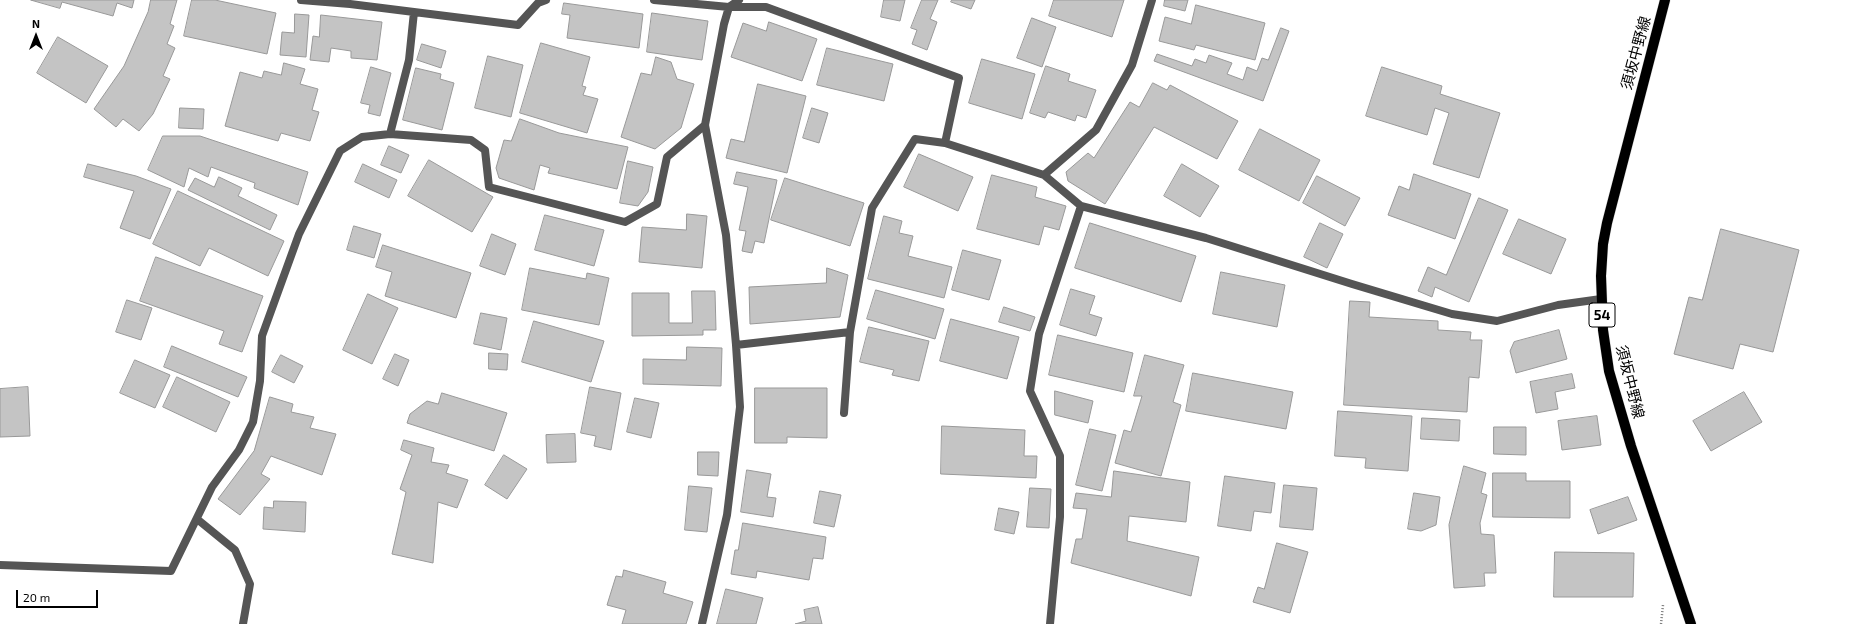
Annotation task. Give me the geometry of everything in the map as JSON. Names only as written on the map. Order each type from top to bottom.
[{"type":"main road","name":"須坂中野線","points":[[1665,0],[1607,223],[1603,244],[1601,299],[1609,371],[1616,398],[1691,624]]},
{"type":"street","points":[[301,0],[350,2],[414,12],[518,25],[538,3],[546,0]]},
{"type":"street","points":[[654,0],[729,7],[766,7],[959,78],[945,143]]},
{"type":"street","points":[[702,624],[727,515],[740,407],[726,235],[705,125],[724,24],[729,7],[739,0]]},
{"type":"street","points":[[1044,175],[1096,130],[1132,65],[1152,0]]},
{"type":"street","points":[[390,134],[409,60],[414,12]]},
{"type":"street","points":[[0,565],[171,571],[212,487],[239,450],[253,422],[260,381],[262,336],[299,234],[340,151],[362,137],[390,134],[471,140],[484,150],[489,187],[625,222],[657,204],[667,157],[705,125]]},
{"type":"street","points":[[844,412],[850,332],[872,208],[914,139],[945,143],[1044,175],[1081,206],[1206,238],[1452,314],[1497,321],[1558,305],[1601,299]]},
{"type":"street","points":[[1050,624],[1060,517],[1060,456],[1030,391],[1040,334],[1081,206]]},
{"type":"street","points":[[736,345],[850,332]]},
{"type":"street","points":[[197,519],[235,550],[250,584],[243,624]]},
{"type":"building","points":[[31,0],[134,0],[132,8],[117,3],[113,16],[62,2],[60,8]]},
{"type":"building","points":[[151,0],[177,0],[170,24],[174,26],[167,44],[175,48],[163,76],[170,79],[153,114],[139,131],[123,119],[116,127],[94,109],[124,66],[148,12]]},
{"type":"building","points":[[192,0],[215,0],[276,13],[267,54],[184,36]]},
{"type":"building","points":[[884,0],[905,0],[900,21],[881,17]]},
{"type":"building","points":[[922,0],[938,0],[930,19],[937,22],[927,50],[912,44],[917,30],[911,28]]},
{"type":"building","points":[[952,0],[975,0],[971,9],[951,2]]},
{"type":"building","points":[[1054,0],[1124,0],[1112,37],[1049,16]]},
{"type":"building","points":[[1165,0],[1188,0],[1185,11],[1164,6]]},
{"type":"building","points":[[564,3],[643,14],[639,48],[567,38],[570,15],[562,14]]},
{"type":"building","points":[[1196,5],[1265,23],[1255,60],[1196,45],[1194,50],[1159,41],[1165,17],[1191,24]]},
{"type":"building","points":[[652,13],[708,21],[702,60],[647,52]]},
{"type":"building","points":[[295,14],[309,15],[306,57],[280,55],[282,32],[294,33]]},
{"type":"building","points":[[321,15],[382,22],[377,60],[351,58],[351,51],[331,48],[329,62],[310,60],[313,36],[319,37]]},
{"type":"building","points":[[1032,18],[1056,27],[1042,67],[1017,58]]},
{"type":"building","points":[[769,22],[817,39],[802,81],[731,57],[743,23],[766,31]]},
{"type":"building","points":[[1281,28],[1289,31],[1263,101],[1154,61],[1157,54],[1192,66],[1195,59],[1206,63],[1209,55],[1232,63],[1227,74],[1243,80],[1247,67],[1257,71],[1262,58],[1268,60]]},
{"type":"building","points":[[58,37],[108,66],[86,103],[37,73]]},
{"type":"building","points":[[541,43],[590,57],[582,86],[586,87],[583,95],[598,99],[587,133],[520,113]]},
{"type":"building","points":[[422,44],[446,51],[441,68],[417,60]]},
{"type":"building","points":[[827,48],[893,64],[884,101],[817,85]]},
{"type":"building","points":[[488,56],[523,65],[511,117],[475,108]]},
{"type":"building","points":[[656,57],[671,62],[677,79],[694,84],[681,128],[655,149],[621,137],[641,73],[651,75]]},
{"type":"building","points":[[982,59],[1035,74],[1022,119],[969,103]]},
{"type":"building","points":[[284,63],[305,69],[300,84],[318,89],[312,110],[319,112],[310,141],[281,133],[278,141],[225,126],[240,72],[262,78],[264,71],[281,75]]},
{"type":"building","points":[[1046,66],[1070,74],[1068,81],[1096,90],[1086,118],[1077,115],[1075,121],[1048,112],[1045,118],[1030,113]]},
{"type":"building","points":[[371,67],[391,73],[380,116],[368,113],[370,105],[361,103]]},
{"type":"building","points":[[1382,67],[1442,86],[1440,94],[1500,113],[1479,178],[1433,164],[1449,113],[1435,108],[1427,135],[1366,116]]},
{"type":"building","points":[[416,68],[441,74],[440,79],[454,83],[442,130],[403,120]]},
{"type":"building","points":[[1153,83],[1167,90],[1170,85],[1238,121],[1217,159],[1154,127],[1105,204],[1068,181],[1066,172],[1088,153],[1094,158],[1130,102],[1139,107]]},
{"type":"building","points":[[758,84],[806,96],[787,173],[726,158],[731,139],[744,142]]},
{"type":"building","points":[[180,108],[204,109],[203,129],[179,128]]},
{"type":"building","points":[[812,108],[828,113],[819,143],[803,138]]},
{"type":"building","points":[[520,119],[559,133],[628,147],[617,189],[548,173],[550,168],[540,165],[534,190],[499,178],[496,168],[504,140],[511,141]]},
{"type":"building","points":[[1260,129],[1320,160],[1299,201],[1239,170]]},
{"type":"building","points":[[163,136],[200,136],[308,172],[298,205],[254,188],[255,183],[211,167],[208,177],[189,168],[184,187],[148,170]]},
{"type":"building","points":[[389,146],[409,155],[401,173],[381,165]]},
{"type":"building","points":[[919,154],[973,177],[958,211],[904,187]]},
{"type":"building","points":[[429,160],[493,197],[472,232],[408,196]]},
{"type":"building","points":[[628,161],[653,167],[648,192],[638,206],[620,203]]},
{"type":"building","points":[[88,164],[136,176],[171,189],[150,239],[120,228],[134,191],[84,177]]},
{"type":"building","points":[[363,164],[397,180],[389,198],[355,182]]},
{"type":"building","points":[[1182,164],[1219,186],[1200,217],[1164,196]]},
{"type":"building","points":[[737,172],[777,180],[764,243],[755,241],[752,253],[742,251],[746,231],[739,230],[748,187],[734,184]]},
{"type":"building","points":[[1414,174],[1471,194],[1455,239],[1388,215],[1399,186],[1409,190]]},
{"type":"building","points":[[992,175],[1037,187],[1035,197],[1066,206],[1059,230],[1044,226],[1039,245],[977,229]]},
{"type":"building","points":[[1317,176],[1360,198],[1345,226],[1303,203]]},
{"type":"building","points":[[219,177],[242,188],[238,196],[277,215],[270,230],[188,190],[195,178],[214,187]]},
{"type":"building","points":[[785,178],[864,203],[850,246],[771,220]]},
{"type":"building","points":[[178,191],[284,241],[268,276],[209,248],[200,266],[153,244]]},
{"type":"building","points":[[1479,198],[1508,210],[1469,302],[1435,287],[1432,297],[1418,291],[1428,267],[1446,275]]},
{"type":"building","points":[[687,214],[707,216],[702,268],[639,262],[642,227],[686,230]]},
{"type":"building","points":[[545,215],[604,230],[594,266],[535,250]]},
{"type":"building","points":[[884,216],[902,221],[899,233],[913,236],[908,256],[952,267],[944,298],[868,279]]},
{"type":"building","points":[[1519,219],[1566,239],[1551,274],[1503,254]]},
{"type":"building","points":[[1090,223],[1196,256],[1181,302],[1075,268]]},
{"type":"building","points":[[1320,223],[1343,234],[1327,268],[1304,257]]},
{"type":"building","points":[[354,226],[381,234],[374,258],[347,250]]},
{"type":"building","points":[[1721,229],[1799,250],[1773,352],[1740,344],[1733,369],[1674,354],[1689,297],[1702,300]]},
{"type":"building","points":[[492,234],[516,244],[505,275],[480,266]]},
{"type":"building","points":[[383,245],[471,273],[456,318],[385,296],[392,272],[376,267]]},
{"type":"building","points":[[963,250],[1001,260],[989,300],[952,290]]},
{"type":"building","points":[[156,257],[263,296],[242,352],[219,344],[224,331],[140,301]]},
{"type":"building","points":[[530,268],[586,279],[587,273],[609,278],[599,325],[522,310]]},
{"type":"building","points":[[827,268],[848,275],[840,317],[750,324],[749,287],[826,283]]},
{"type":"building","points":[[1221,272],[1285,285],[1277,327],[1213,314]]},
{"type":"building","points":[[1071,289],[1095,296],[1089,314],[1102,318],[1096,336],[1060,325]]},
{"type":"building","points":[[876,290],[944,309],[935,339],[867,319]]},
{"type":"building","points":[[692,291],[715,291],[716,330],[703,330],[703,335],[632,336],[632,293],[669,293],[669,323],[692,323]]},
{"type":"building","points":[[368,294],[398,308],[372,364],[343,350]]},
{"type":"building","points":[[127,300],[152,308],[141,340],[116,332]]},
{"type":"building","points":[[1350,301],[1370,302],[1369,317],[1438,321],[1438,330],[1471,332],[1470,340],[1482,340],[1479,378],[1469,377],[1467,412],[1344,405]]},
{"type":"building","points":[[1004,307],[1035,317],[1030,331],[999,322]]},
{"type":"building","points":[[481,313],[507,318],[501,350],[474,344]]},
{"type":"building","points":[[951,319],[1019,337],[1007,379],[940,361]]},
{"type":"building","points":[[534,321],[604,341],[591,382],[522,362]]},
{"type":"building","points":[[869,327],[929,341],[919,381],[892,375],[894,370],[860,362]]},
{"type":"building","points":[[1559,330],[1567,359],[1516,373],[1510,351],[1514,342]]},
{"type":"building","points":[[1058,335],[1133,353],[1124,392],[1049,375]]},
{"type":"building","points":[[172,346],[247,377],[238,397],[164,367]]},
{"type":"building","points":[[687,347],[722,348],[721,386],[643,384],[643,359],[686,360]]},
{"type":"building","points":[[489,353],[508,354],[507,370],[489,369]]},
{"type":"building","points":[[395,354],[409,360],[398,386],[383,379]]},
{"type":"building","points":[[281,355],[303,366],[294,383],[272,372]]},
{"type":"building","points":[[1145,355],[1184,365],[1173,402],[1181,405],[1161,476],[1115,463],[1124,430],[1131,432],[1142,396],[1134,396]]},
{"type":"building","points":[[135,360],[170,375],[155,408],[120,393]]},
{"type":"building","points":[[1193,373],[1293,392],[1286,429],[1186,411]]},
{"type":"building","points":[[1572,374],[1575,388],[1555,392],[1558,409],[1536,413],[1530,382]]},
{"type":"building","points":[[177,377],[230,402],[216,432],[163,407]]},
{"type":"building","points":[[28,387],[30,436],[0,437],[0,389]]},
{"type":"building","points":[[590,387],[621,393],[611,450],[594,446],[596,436],[581,433]]},
{"type":"building","points":[[755,388],[827,388],[827,438],[787,437],[787,443],[755,443]]},
{"type":"building","points":[[1055,391],[1093,401],[1088,423],[1055,415]]},
{"type":"building","points":[[1744,392],[1762,422],[1711,451],[1693,421]]},
{"type":"building","points":[[442,393],[507,413],[494,451],[407,423],[410,414],[427,401],[438,404]]},
{"type":"building","points":[[270,397],[293,404],[291,412],[314,417],[310,428],[336,434],[322,475],[271,456],[261,474],[270,479],[240,515],[218,499],[254,451]]},
{"type":"building","points":[[635,398],[659,403],[651,438],[627,432]]},
{"type":"building","points":[[1338,411],[1412,416],[1408,471],[1365,468],[1366,458],[1335,456]]},
{"type":"building","points":[[1597,416],[1601,445],[1562,450],[1558,421]]},
{"type":"building","points":[[1422,418],[1460,420],[1459,441],[1421,439]]},
{"type":"building","points":[[942,426],[1025,430],[1024,456],[1037,456],[1036,478],[941,474]]},
{"type":"building","points":[[1494,427],[1526,427],[1526,455],[1494,454]]},
{"type":"building","points":[[1090,429],[1116,435],[1102,491],[1076,485]]},
{"type":"building","points":[[575,434],[576,462],[547,463],[546,435]]},
{"type":"building","points":[[404,440],[434,448],[431,462],[449,465],[446,473],[468,480],[457,508],[438,502],[433,563],[392,554],[406,492],[400,489],[412,455],[401,450]]},
{"type":"building","points":[[698,452],[719,452],[718,476],[698,475]]},
{"type":"building","points":[[504,455],[527,469],[507,499],[485,485]]},
{"type":"building","points":[[1464,466],[1486,473],[1481,493],[1487,495],[1480,523],[1481,534],[1494,535],[1496,573],[1484,573],[1485,586],[1454,588],[1449,525]]},
{"type":"building","points":[[747,470],[771,474],[767,497],[776,498],[773,517],[741,512]]},
{"type":"building","points":[[1114,471],[1190,482],[1186,522],[1129,516],[1127,541],[1199,557],[1191,596],[1071,563],[1076,539],[1082,539],[1087,509],[1073,508],[1076,493],[1111,497]]},
{"type":"building","points":[[1493,473],[1526,473],[1526,481],[1570,481],[1570,518],[1493,517]]},
{"type":"building","points":[[1225,476],[1275,483],[1271,513],[1254,511],[1251,531],[1218,526]]},
{"type":"building","points":[[1284,485],[1317,488],[1313,530],[1280,527]]},
{"type":"building","points":[[689,486],[712,488],[707,532],[685,530]]},
{"type":"building","points":[[1030,488],[1051,489],[1049,528],[1027,527]]},
{"type":"building","points":[[820,491],[841,495],[834,527],[814,523]]},
{"type":"building","points":[[1414,493],[1440,497],[1436,525],[1421,531],[1408,529]]},
{"type":"building","points":[[1628,497],[1637,520],[1598,534],[1590,510]]},
{"type":"building","points":[[274,501],[306,502],[305,532],[263,529],[264,507],[273,508]]},
{"type":"building","points":[[999,508],[1019,512],[1014,534],[995,530]]},
{"type":"building","points":[[743,523],[826,537],[823,559],[813,558],[809,580],[757,571],[756,578],[731,574],[735,550],[738,550]]},
{"type":"building","points":[[1277,543],[1308,552],[1290,613],[1253,602],[1258,587],[1264,589]]},
{"type":"building","points":[[1555,552],[1634,553],[1633,597],[1554,597]]},
{"type":"building","points":[[624,570],[666,582],[663,593],[693,602],[686,624],[622,624],[626,610],[607,605],[616,576],[622,577]]},
{"type":"building","points":[[726,589],[763,598],[756,624],[717,624]]},
{"type":"building","points":[[818,607],[822,624],[795,624],[806,621],[804,610]]}]
